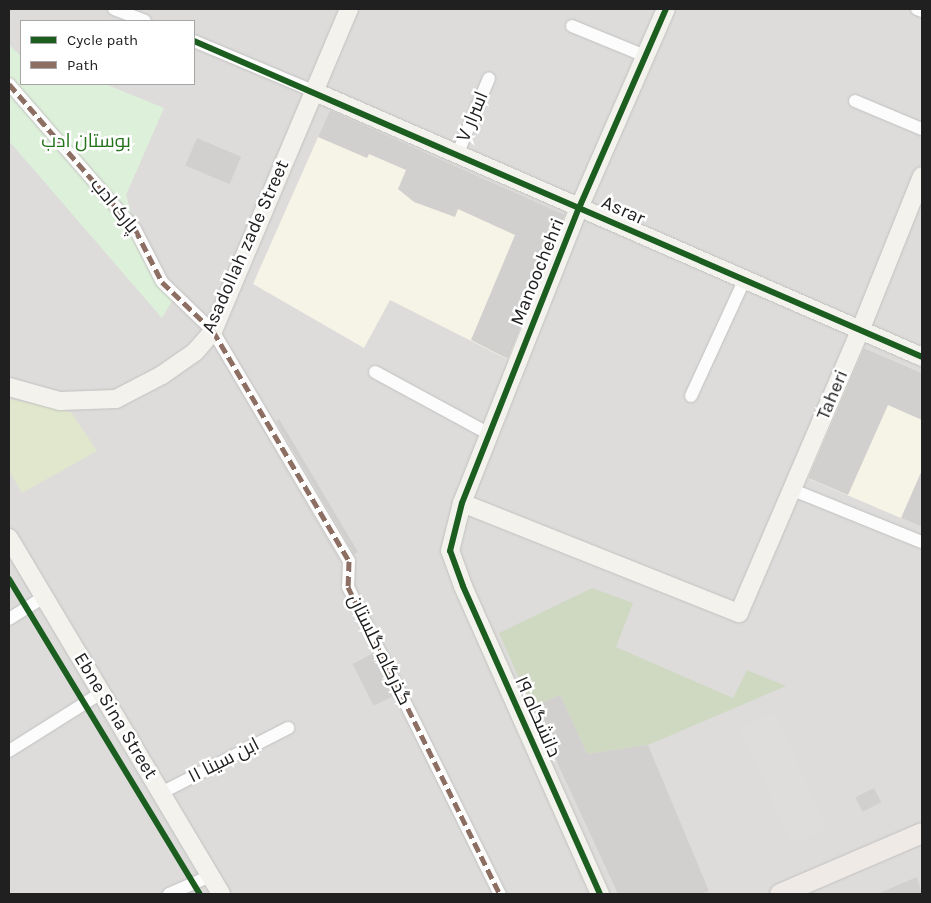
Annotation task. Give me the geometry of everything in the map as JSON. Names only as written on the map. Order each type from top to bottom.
[{"type":"main road","points":[[780,894],[922,833]]},
{"type":"street","points":[[114,9],[142,20]]},
{"type":"street","name":"Asadollah zade Street","points":[[9,387],[60,401],[116,399],[169,370],[196,352],[213,331],[313,90],[349,9]]},
{"type":"street","name":"Manoochehri","points":[[450,551],[462,503],[579,208],[666,9]]},
{"type":"street","points":[[916,9],[922,11]]},
{"type":"street","points":[[572,26],[645,56]]},
{"type":"street","points":[[195,41],[313,90]]},
{"type":"street","name":"اسرار ۷","points":[[457,155],[489,78]]},
{"type":"street","name":"پارک ادب","points":[[9,84],[135,229],[162,282],[213,331]]},
{"type":"street","name":"Asrar","points":[[313,90],[457,155],[922,357]]},
{"type":"street","points":[[855,101],[922,129]]},
{"type":"street","name":"Taheri","points":[[462,503],[739,613],[860,331],[922,176]]},
{"type":"street","points":[[691,396],[744,280]]},
{"type":"street","name":"گذرگاه گلستان","points":[[213,331],[349,561],[348,587],[500,894]]},
{"type":"street","points":[[375,372],[489,434]]},
{"type":"street","points":[[793,490],[922,542]]},
{"type":"street","name":"Ebne Sina Street","points":[[9,538],[221,894]]},
{"type":"street","name":"دانشگاه ۱۹","points":[[450,551],[600,894]]},
{"type":"street","points":[[9,619],[44,598]]},
{"type":"street","points":[[9,751],[101,693]]},
{"type":"street","name":"ابن سینا ۱۱","points":[[161,793],[288,728]]},
{"type":"street","points":[[169,894],[210,876]]},
{"type":"shaded area","points":[[9,9],[922,9],[922,894],[9,894]]},
{"type":"shaded area","points":[[330,110],[566,216],[509,360],[390,300],[364,348],[253,284]]},
{"type":"shaded area","points":[[864,348],[922,373],[922,527],[807,478]]},
{"type":"shaded area","points":[[775,713],[826,828],[792,844],[740,728]]},
{"type":"green space","name":"بوستان ادب","points":[[9,45],[20,55],[20,85],[107,85],[164,108],[126,195],[148,270],[179,289],[162,318],[9,141]]},
{"type":"green space","points":[[9,399],[71,412],[97,451],[22,493],[9,470]]},
{"type":"green space","points":[[592,588],[633,603],[616,647],[733,698],[747,670],[786,686],[648,745],[587,754],[560,695],[532,708],[499,633]]},
{"type":"building","points":[[330,110],[565,215],[508,359],[471,340],[515,235],[458,209],[455,217],[414,202],[398,189],[406,170],[369,154],[367,158],[318,137]]},
{"type":"building","points":[[197,138],[241,157],[229,184],[185,166]]},
{"type":"building","points":[[864,348],[922,373],[922,420],[888,405],[848,495],[808,478]]},
{"type":"building","points":[[279,419],[358,552],[354,554],[276,421]]},
{"type":"building","points":[[261,429],[340,562],[340,563]]},
{"type":"building","points":[[922,470],[922,527],[901,518]]},
{"type":"building","points":[[372,654],[393,696],[374,706],[352,664]]},
{"type":"building","points":[[560,695],[587,754],[648,745],[709,891],[700,894],[618,894],[532,708]]},
{"type":"building","points":[[874,788],[881,802],[863,812],[855,798]]},
{"type":"building","points":[[917,877],[922,894],[877,894]]},
{"type":"marked path","points":[[9,84],[135,229],[162,282],[213,331],[349,561],[348,587],[500,894]]},
{"type":"cycle path","points":[[600,894],[463,586],[450,551],[462,503],[579,208],[666,9]]},
{"type":"cycle path","points":[[195,41],[922,357]]},
{"type":"cycle path","points":[[9,579],[200,894]]}]
